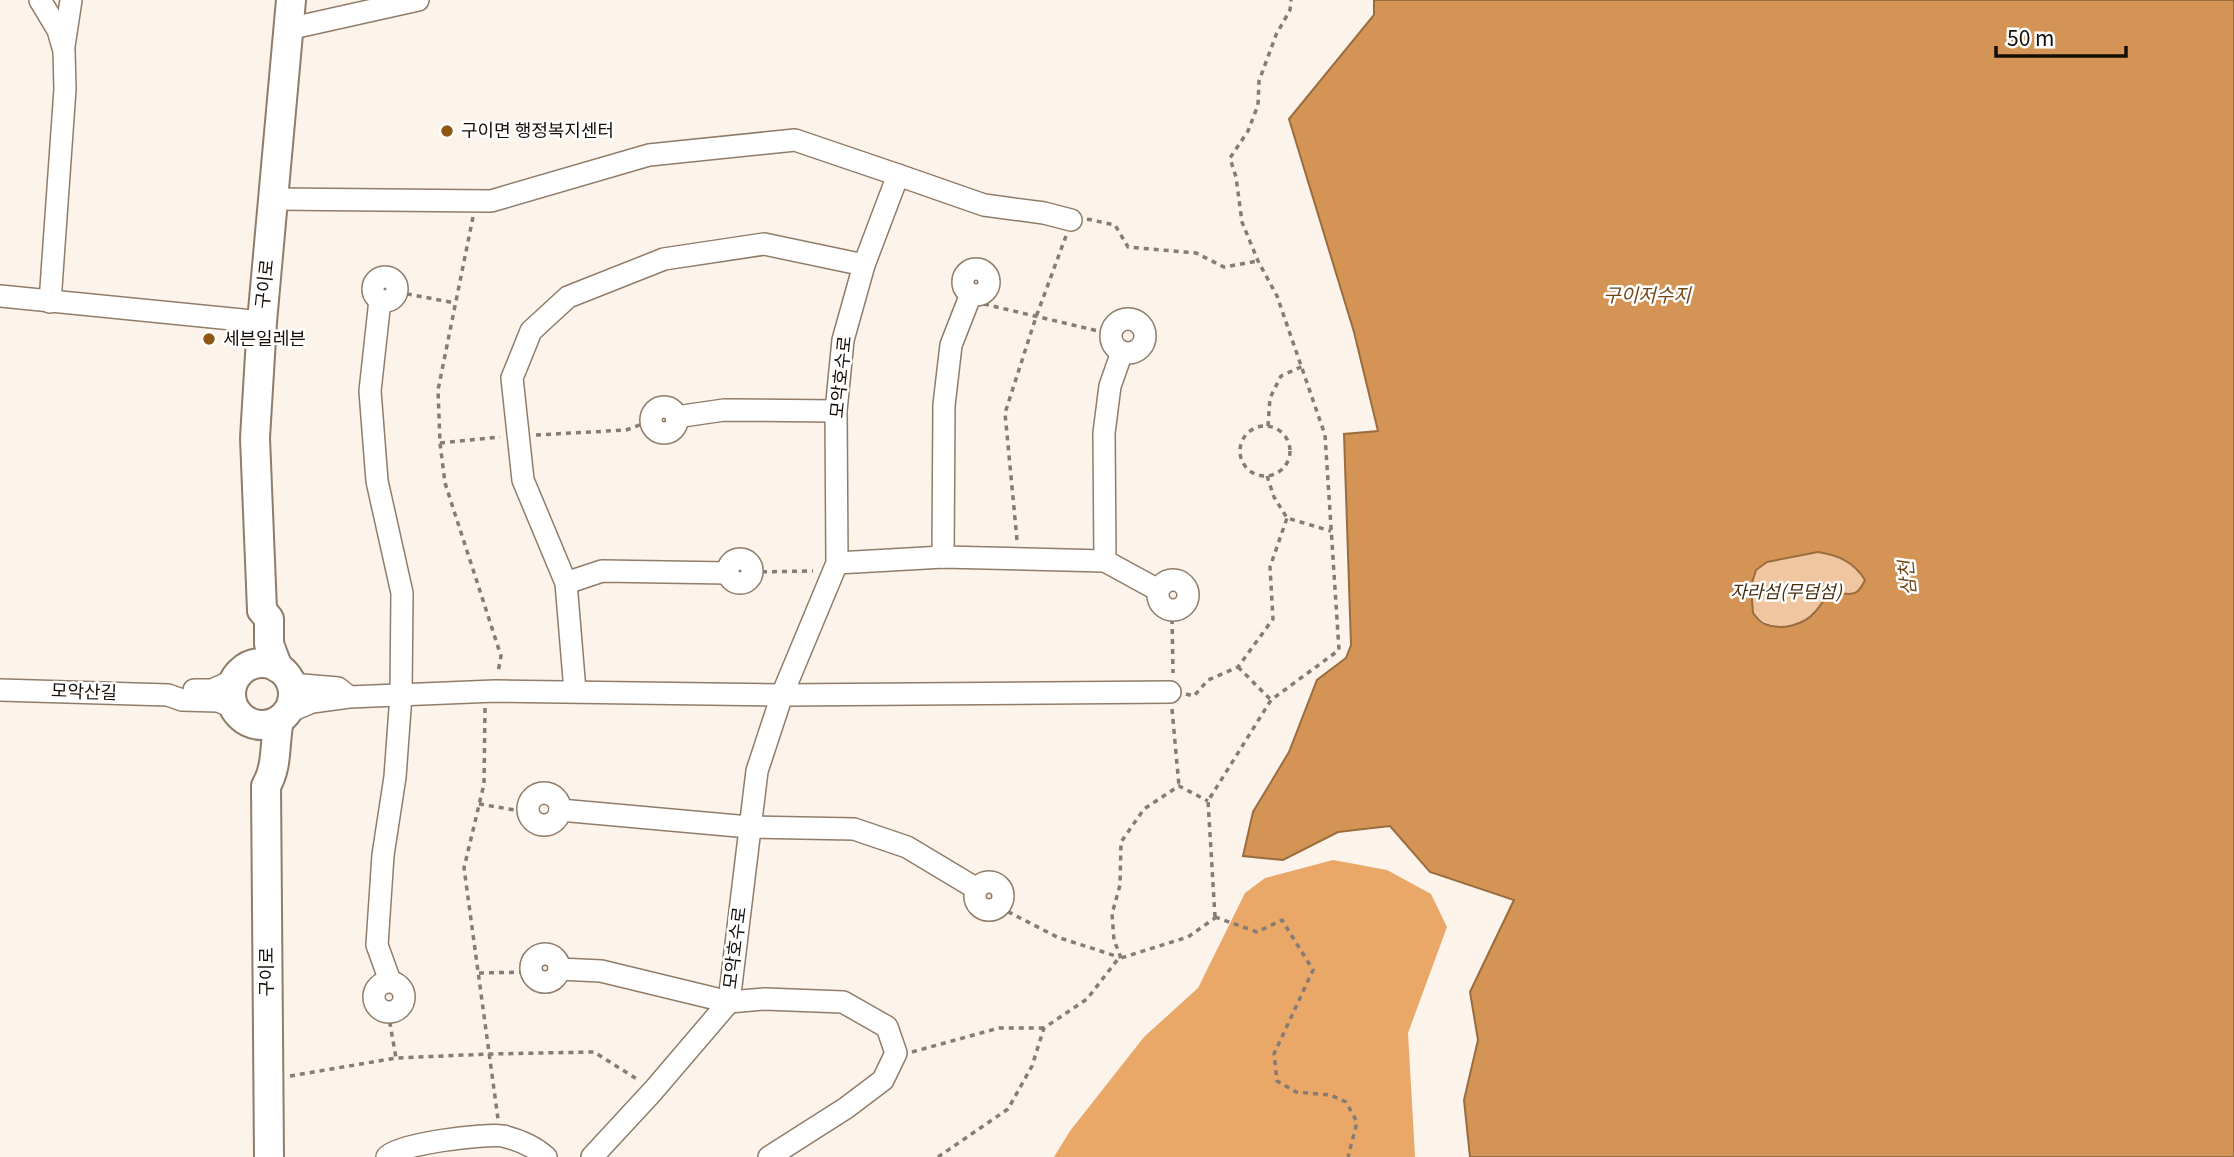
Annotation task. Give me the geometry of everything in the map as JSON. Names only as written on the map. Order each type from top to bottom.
[{"type":"street","points":[[40,0],[58,30],[64,51]]},
{"type":"street","points":[[50,302],[65,89],[64,51],[71,0]]},
{"type":"street","name":"구이로","points":[[262,610],[255,438],[262,322],[291,0]]},
{"type":"street","points":[[288,29],[418,0]]},
{"type":"street","points":[[274,199],[491,201],[649,155],[794,140],[984,205],[1072,220]]},
{"type":"street","name":"모악호수로","points":[[592,1157],[729,1002],[757,771],[782,695],[834,570],[836,411],[843,340],[864,265],[898,175]]},
{"type":"street","points":[[575,691],[566,583],[523,480],[512,378],[531,331],[568,297],[664,259],[764,244],[864,265]]},
{"type":"street","points":[[0,296],[262,322]]},
{"type":"street","points":[[388,296],[370,391],[377,481],[402,593],[401,695],[395,777],[383,855],[377,945],[390,981],[399,985],[404,999],[399,1008],[388,1012]]},
{"type":"street","points":[[943,557],[944,405],[951,345],[970,297]]},
{"type":"street","points":[[1105,561],[1104,433],[1117,343]]},
{"type":"street","points":[[650,421],[653,412],[660,407],[668,408],[677,417],[724,410],[836,411]]},
{"type":"street","points":[[834,570],[943,557],[1105,561],[1158,590],[1165,582],[1175,580],[1186,588],[1188,598],[1183,607],[1168,610]]},
{"type":"street","points":[[566,583],[602,571],[728,573],[729,565],[740,559],[750,564],[752,572]]},
{"type":"street","points":[[262,610],[269,619],[269,644],[293,694],[275,739],[274,773],[266,786],[257,774],[255,741],[231,689],[242,673],[253,614],[262,610]]},
{"type":"street","points":[[168,695],[181,690],[212,690],[261,663],[285,676],[338,688],[349,697]]},
{"type":"street","name":"모악산길","points":[[0,690],[168,695]]},
{"type":"street","points":[[168,695],[182,700],[218,701],[258,725],[283,717],[312,702],[349,697],[495,691],[782,695],[1170,692]]},
{"type":"street","name":"구이로","points":[[266,786],[269,1157]]},
{"type":"street","points":[[527,812],[532,821],[543,826],[557,820],[560,810],[749,827],[854,829],[908,847],[977,889],[986,882],[999,886],[1003,898],[999,907]]},
{"type":"street","points":[[532,972],[537,979],[546,982],[555,979],[559,969],[601,971],[729,1002],[765,999],[843,1002],[887,1027],[896,1053],[883,1080],[846,1108],[769,1157]]},
{"type":"street","points":[[387,1157],[390,1152],[415,1144],[500,1136],[535,1147],[546,1157]]},
{"type":"path","points":[[1215,917],[1208,801],[1271,700],[1339,650],[1325,435],[1277,296],[1258,261],[1242,222],[1236,177],[1230,158],[1248,131],[1258,105],[1259,81],[1276,35],[1290,10],[1291,0]]},
{"type":"path","points":[[476,201],[439,390],[440,443],[445,483],[502,656],[495,691],[485,704],[484,784],[464,868],[500,1136]]},
{"type":"path","points":[[1019,559],[1005,412],[1072,220],[1090,219],[1115,225],[1128,247],[1196,253],[1224,267],[1258,261]]},
{"type":"path","points":[[388,296],[455,303]]},
{"type":"path","points":[[970,297],[1117,343]]},
{"type":"path","points":[[1268,426],[1270,398],[1281,376],[1303,366]]},
{"type":"path","points":[[440,443],[626,430],[650,421]]},
{"type":"path","points":[[1259,426],[1268,426],[1282,433],[1287,439],[1290,455],[1282,469],[1267,476],[1259,475],[1245,466],[1240,450],[1246,434],[1259,426]]},
{"type":"path","points":[[1267,476],[1274,497],[1287,518],[1331,531]]},
{"type":"path","points":[[1170,692],[1194,696],[1208,680],[1238,667],[1273,619],[1270,567],[1287,518]]},
{"type":"path","points":[[752,572],[834,570]]},
{"type":"path","points":[[1168,610],[1172,617],[1173,675],[1170,692],[1179,786]]},
{"type":"path","points":[[1238,667],[1271,700]]},
{"type":"path","points":[[1179,786],[1208,801]]},
{"type":"path","points":[[1121,958],[1114,940],[1112,915],[1120,885],[1121,842],[1144,809],[1179,786]]},
{"type":"path","points":[[479,804],[527,812]]},
{"type":"path","points":[[999,907],[1057,937],[1121,958]]},
{"type":"path","points":[[891,1063],[915,1051],[999,1028],[1044,1028],[1087,999],[1121,958],[1188,937],[1215,917]]},
{"type":"path","points":[[1215,917],[1257,932],[1282,920],[1313,970],[1274,1054],[1277,1081],[1296,1092],[1330,1095],[1346,1102],[1357,1122],[1348,1157]]},
{"type":"path","points":[[478,973],[532,972]]},
{"type":"path","points":[[388,1012],[396,1058]]},
{"type":"path","points":[[938,1157],[1009,1109],[1032,1066],[1044,1028]]},
{"type":"path","points":[[268,1081],[396,1058],[594,1052],[653,1091]]},
{"type":"green space","name":"자라섬(무덤섬)","points":[[1818,552],[1839,557],[1856,568],[1865,580],[1858,591],[1834,597],[1798,624],[1774,625],[1759,619],[1753,613],[1751,586],[1756,570],[1767,562]]},
{"type":"shaded area","points":[[1333,860],[1387,870],[1431,894],[1447,927],[1408,1033],[1415,1157],[1054,1157],[1070,1131],[1144,1037],[1198,988],[1245,893],[1265,878]]},
{"type":"water","name":"구이저수지","points":[[1374,0],[2234,0],[2234,1157],[1470,1157],[1464,1100],[1478,1040],[1470,992],[1514,900],[1430,872],[1390,826],[1338,832],[1283,860],[1243,856],[1253,812],[1289,752],[1317,680],[1346,658],[1351,645],[1344,434],[1378,431],[1354,332],[1289,119],[1374,15]],"holes":[[[1825,553],[1845,560],[1861,574],[1865,580],[1857,592],[1830,596],[1810,617],[1792,626],[1771,626],[1758,619],[1753,613],[1751,586],[1756,570],[1767,562]]]},
{"type":"place","name":"구이면 행정복지센터","points":[[447,131]]},
{"type":"place","name":"세븐일레븐","points":[[209,339]]},
{"type":"water label","name":"삼천","points":[[1907,578]]}]
